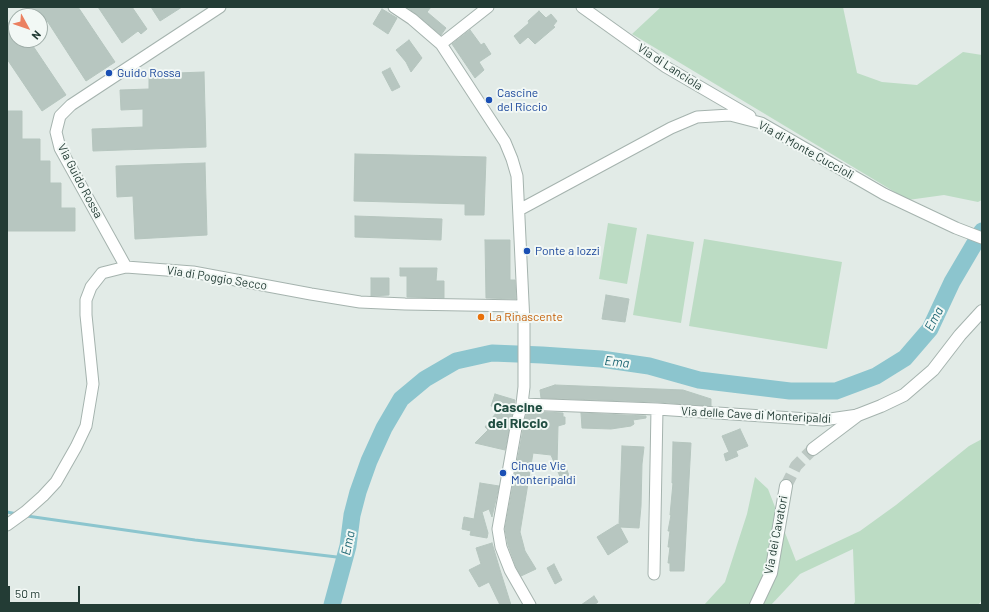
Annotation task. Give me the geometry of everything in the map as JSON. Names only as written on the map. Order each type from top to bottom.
[{"type":"street","name":"Via Guido Rossa","points":[[126,267],[60,148],[56,132],[60,116],[70,105],[220,7]]},
{"type":"street","points":[[394,7],[412,19],[441,44],[505,142],[517,176],[524,323],[524,390],[498,529],[501,547],[510,570],[530,605]]},
{"type":"street","points":[[441,44],[488,7]]},
{"type":"street","name":"Via di Lanciola","points":[[582,7],[666,67],[761,123]]},
{"type":"street","name":"Via di Monte Cuccioli","points":[[519,210],[671,128],[697,117],[730,115],[761,123],[884,194],[956,228],[982,238]]},
{"type":"street","name":"Via di Poggio Secco","points":[[7,525],[25,512],[56,482],[80,440],[86,426],[92,384],[86,300],[91,287],[102,273],[126,267],[193,272],[360,302],[523,306]]},
{"type":"street","name":"Via delle Cave di Monteripaldi","points":[[522,404],[656,409],[823,420],[858,415],[904,395],[933,370],[960,335],[982,310]]},
{"type":"street","points":[[654,574],[656,409]]},
{"type":"street","points":[[813,448],[858,415]]},
{"type":"street","name":"Via dei Cavatori","points":[[756,605],[771,573],[786,486]]},
{"type":"green space","points":[[661,7],[843,7],[857,73],[882,82],[917,85],[963,52],[982,55],[982,200],[978,202],[944,195],[908,200],[632,34]]},
{"type":"green space","points":[[608,223],[637,228],[627,284],[599,279]]},
{"type":"green space","points":[[647,234],[694,242],[681,323],[633,315]]},
{"type":"green space","points":[[704,239],[842,262],[827,349],[689,326]]},
{"type":"green space","points":[[982,439],[982,600],[978,605],[853,605],[855,602],[853,549],[800,574],[771,605],[704,605],[725,582],[747,514],[755,477],[768,489],[796,561],[860,531],[896,505],[969,446]]},
{"type":"building","points":[[78,7],[115,62],[86,81],[48,22],[48,8],[31,8]]},
{"type":"building","points":[[98,7],[132,7],[147,29],[141,34],[138,31],[122,43]]},
{"type":"building","points":[[151,7],[182,7],[160,21]]},
{"type":"building","points":[[407,7],[431,7],[427,12],[446,28],[441,35]]},
{"type":"building","points":[[382,9],[397,18],[388,34],[373,24]]},
{"type":"building","points":[[539,11],[546,18],[551,14],[557,21],[553,26],[555,27],[535,44],[528,37],[520,44],[514,36],[529,23],[528,21]]},
{"type":"building","points":[[8,23],[8,48],[34,48],[66,95],[42,111],[7,59]]},
{"type":"building","points":[[470,30],[481,45],[484,43],[491,54],[479,62],[484,70],[475,78],[452,44]]},
{"type":"building","points":[[409,40],[422,58],[411,72],[406,62],[396,50]]},
{"type":"building","points":[[390,68],[400,87],[392,91],[382,72]]},
{"type":"building","points":[[204,72],[206,147],[93,151],[92,129],[143,127],[143,109],[121,110],[120,90],[149,89],[149,74]]},
{"type":"building","points":[[7,111],[22,111],[22,139],[40,139],[40,161],[50,161],[50,183],[61,183],[61,208],[75,208],[75,231],[7,231]]},
{"type":"building","points":[[355,154],[486,157],[484,215],[465,215],[465,204],[354,201]]},
{"type":"building","points":[[205,163],[207,235],[135,239],[133,196],[117,197],[116,166]]},
{"type":"building","points":[[355,216],[442,219],[441,240],[355,237]]},
{"type":"building","points":[[485,240],[510,240],[510,280],[515,280],[516,299],[486,298]]},
{"type":"building","points":[[400,268],[437,268],[436,281],[444,281],[444,298],[407,297],[407,276],[400,276]]},
{"type":"building","points":[[371,278],[389,278],[389,295],[371,296]]},
{"type":"building","points":[[606,295],[629,299],[625,322],[602,319]]},
{"type":"building","points":[[555,385],[683,390],[711,399],[711,406],[657,402],[541,398],[540,390]]},
{"type":"building","points":[[495,394],[515,400],[505,450],[475,443],[488,430],[485,427],[500,408],[491,406]]},
{"type":"building","points":[[527,412],[563,413],[563,417],[565,417],[565,424],[558,426],[557,465],[564,462],[571,481],[563,484],[551,455],[533,453],[520,532],[525,551],[536,569],[521,576],[508,545],[505,529],[524,424]]},
{"type":"building","points":[[581,413],[646,416],[646,418],[633,420],[634,424],[631,426],[611,429],[582,428]]},
{"type":"building","points":[[740,429],[748,446],[736,451],[738,456],[726,461],[724,454],[729,452],[722,436]]},
{"type":"building","points":[[673,442],[691,443],[684,571],[670,571],[670,563],[668,563],[670,531],[668,531],[671,515],[673,483]]},
{"type":"building","points":[[622,446],[644,447],[639,528],[620,527],[628,542],[608,555],[597,537],[618,524],[619,525]]},
{"type":"building","points":[[480,483],[499,486],[492,517],[489,509],[482,512],[488,533],[487,538],[470,535],[471,531],[462,529],[464,517],[474,519]]},
{"type":"building","points":[[492,543],[511,605],[500,605],[489,582],[479,587],[469,570],[481,564],[476,548]]},
{"type":"building","points":[[554,564],[562,580],[555,584],[547,568]]},
{"type":"building","points":[[594,596],[598,602],[594,605],[581,605]]},
{"type":"waterway","name":"Ema","points":[[332,605],[348,546],[352,515],[358,492],[369,461],[384,428],[401,399],[425,379],[456,361],[492,353],[601,359],[649,366],[699,380],[790,391],[836,391],[876,376],[905,358],[930,329],[952,282],[982,231]]},
{"type":"waterway","points":[[7,512],[17,514]]},
{"type":"waterway","points":[[27,516],[195,540],[345,558]]},
{"type":"tunnel","points":[[786,486],[796,466],[813,449]]},
{"type":"place","name":"Guido Rossa","points":[[109,73]]},
{"type":"place","name":"Cascine del Riccio","points":[[489,100]]},
{"type":"place","name":"Ponte a Iozzi","points":[[527,251]]},
{"type":"place","name":"La Rinascente","points":[[481,317]]},
{"type":"place","name":"Cinque Vie Monteripaldi","points":[[503,473]]},
{"type":"district","name":"Cascine del Riccio","points":[[518,416]]}]
